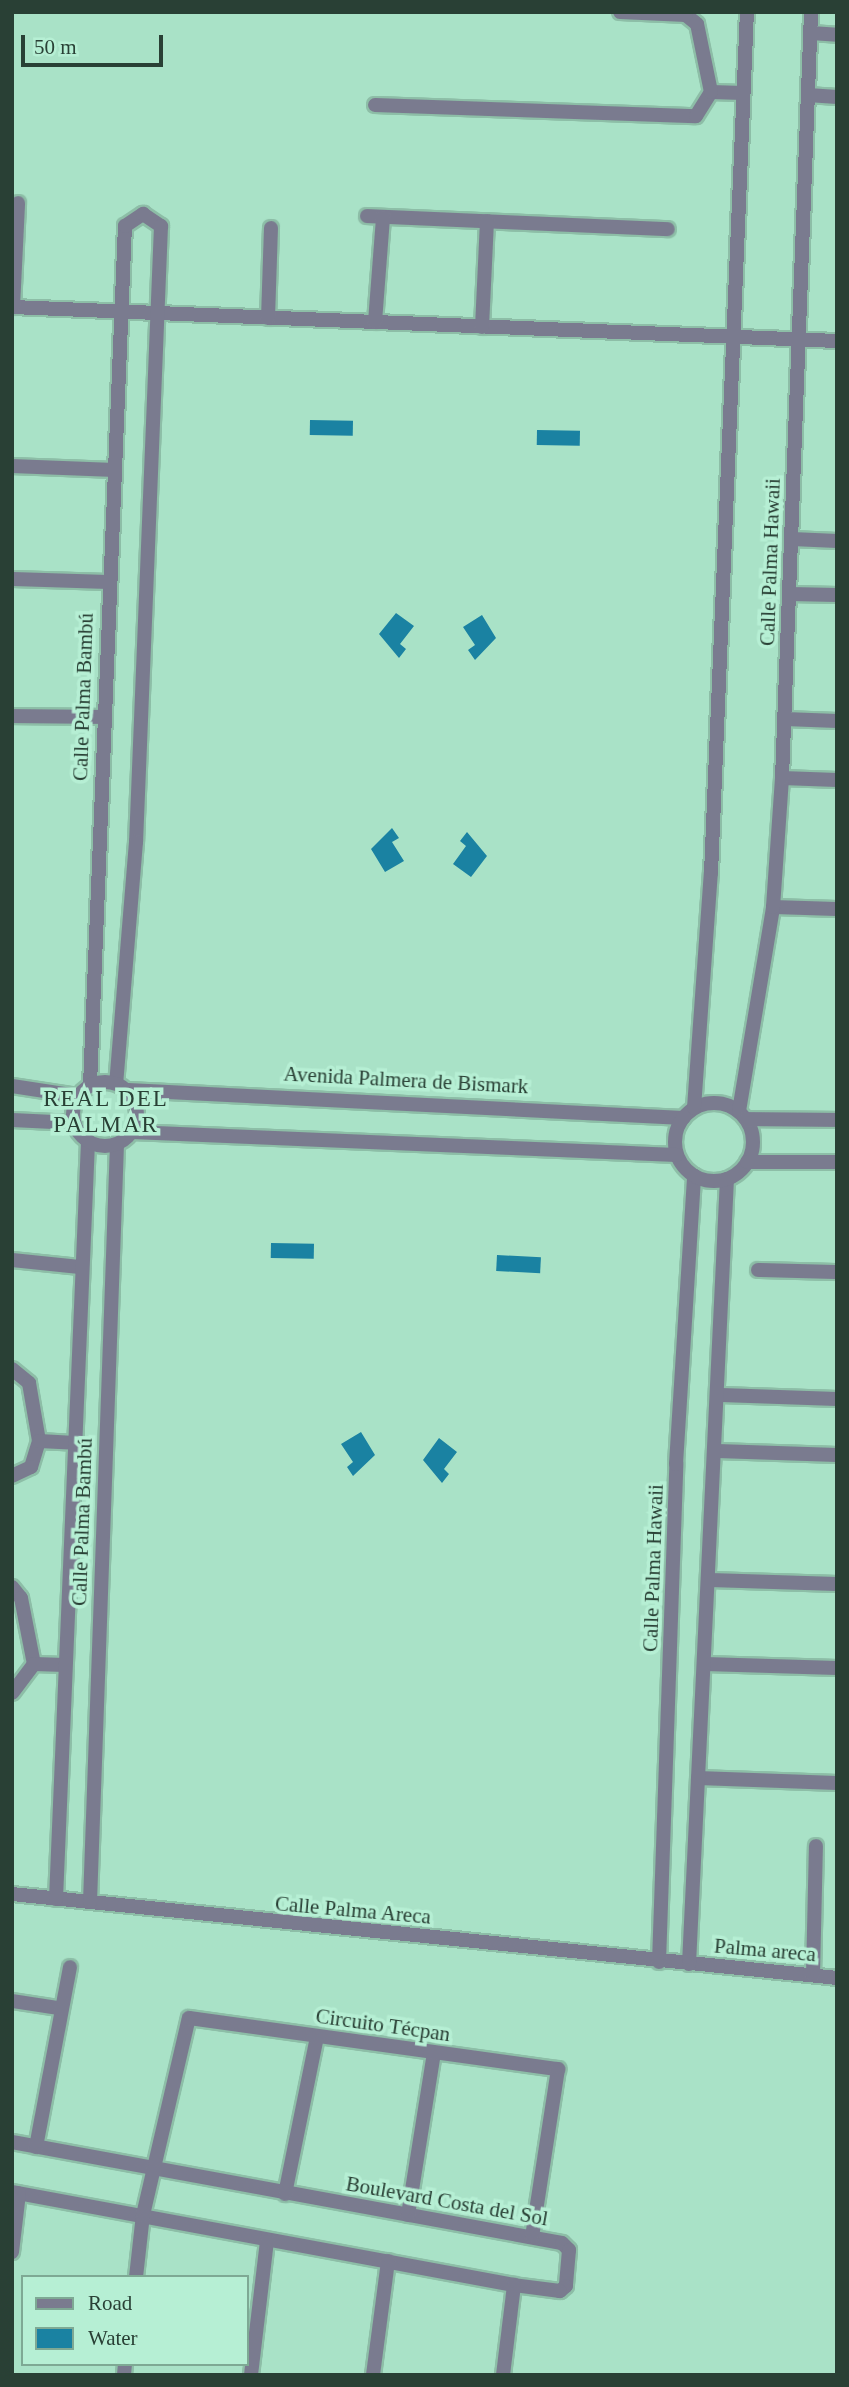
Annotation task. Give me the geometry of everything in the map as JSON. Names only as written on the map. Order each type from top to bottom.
[{"type":"street","points":[[620,12],[693,18],[711,92]]},
{"type":"street","points":[[742,1115],[753,1140],[747,1162],[727,1179],[694,1176],[677,1155],[675,1143],[688,1113],[711,873],[747,12]]},
{"type":"street","name":"Calle Palma Hawaii","points":[[742,1115],[773,907],[782,779],[811,12]]},
{"type":"street","points":[[810,33],[837,34]]},
{"type":"street","points":[[711,92],[743,93]]},
{"type":"street","points":[[375,104],[690,119],[711,92]]},
{"type":"street","points":[[808,95],[837,97]]},
{"type":"street","points":[[18,203],[13,307],[837,341]]},
{"type":"street","name":"Calle Palma Bambú","points":[[90,1085],[102,718],[125,226],[143,214],[162,226],[156,313]]},
{"type":"street","points":[[367,216],[668,229]]},
{"type":"street","points":[[375,322],[383,217]]},
{"type":"street","points":[[482,327],[486,221]]},
{"type":"street","points":[[268,318],[271,228]]},
{"type":"street","points":[[122,1087],[90,1085],[77,1096],[74,1123],[88,1141],[117,1144],[132,1132],[138,1112],[122,1087],[136,842],[156,313]]},
{"type":"street","points":[[12,466],[114,470]]},
{"type":"street","points":[[792,539],[837,541]]},
{"type":"street","points":[[12,579],[109,582]]},
{"type":"street","points":[[790,594],[837,595]]},
{"type":"street","points":[[12,716],[102,718]]},
{"type":"street","points":[[785,719],[837,721]]},
{"type":"street","points":[[782,779],[837,780]]},
{"type":"street","points":[[773,907],[837,909]]},
{"type":"street","points":[[12,1086],[77,1096]]},
{"type":"street","name":"Avenida Palmera de Bismark","points":[[122,1087],[688,1113]]},
{"type":"street","points":[[688,1113],[717,1102],[742,1115],[837,1120]]},
{"type":"street","points":[[12,1120],[74,1123]]},
{"type":"street","points":[[132,1132],[677,1155]]},
{"type":"street","name":"Calle Palma Bambú","points":[[56,1899],[80,1267],[88,1141]]},
{"type":"street","name":"Calle Palma Bambú","points":[[90,1902],[117,1144]]},
{"type":"street","points":[[747,1162],[837,1162]]},
{"type":"street","name":"Calle Palma Hawaii","points":[[659,1962],[676,1464],[694,1176]]},
{"type":"street","points":[[689,1964],[720,1395],[727,1179]]},
{"type":"street","points":[[12,1260],[80,1267]]},
{"type":"street","points":[[758,1270],[837,1272]]},
{"type":"street","points":[[12,1369],[29,1383],[39,1441],[31,1467],[12,1476]]},
{"type":"street","points":[[720,1395],[837,1399]]},
{"type":"street","points":[[39,1441],[75,1443]]},
{"type":"street","points":[[717,1451],[837,1455]]},
{"type":"street","points":[[710,1580],[837,1584]]},
{"type":"street","points":[[12,1587],[22,1598],[34,1664],[12,1693]]},
{"type":"street","points":[[34,1664],[65,1665]]},
{"type":"street","points":[[705,1664],[837,1668]]},
{"type":"street","points":[[698,1778],[837,1783]]},
{"type":"street","points":[[813,1975],[816,1846]]},
{"type":"street","name":"Calle Palma Areca","points":[[12,1894],[689,1964]]},
{"type":"street","name":"Palma areca","points":[[689,1964],[837,1978]]},
{"type":"street","points":[[36,2147],[58,2008],[70,1967]]},
{"type":"street","points":[[12,2001],[58,2008]]},
{"type":"street","name":"Circuito Técpan","points":[[157,2169],[189,2018],[558,2070],[532,2236]]},
{"type":"street","points":[[285,2194],[317,2037]]},
{"type":"street","points":[[408,2215],[435,2053]]},
{"type":"street","name":"Boulevard Costa del Sol","points":[[12,2142],[285,2194],[532,2236],[566,2245],[566,2286],[560,2291],[514,2285],[16,2192]]},
{"type":"street","points":[[136,2275],[143,2216],[157,2169]]},
{"type":"street","points":[[12,2252],[16,2192]]},
{"type":"street","points":[[251,2375],[267,2240]]},
{"type":"street","points":[[373,2375],[387,2261]]},
{"type":"street","points":[[503,2375],[514,2285]]},
{"type":"water","points":[[310,420],[353,421],[353,436],[310,435]]},
{"type":"water","points":[[537,430],[580,431],[580,446],[537,445]]},
{"type":"water","points":[[396,613],[414,626],[400,644],[406,649],[399,658],[379,634]]},
{"type":"water","points":[[482,615],[496,638],[475,660],[468,650],[475,645],[463,627]]},
{"type":"water","points":[[392,828],[399,838],[392,842],[404,861],[385,872],[371,849]]},
{"type":"water","points":[[467,832],[487,856],[471,877],[453,864],[466,846],[460,841]]},
{"type":"water","points":[[271,1243],[314,1244],[314,1259],[271,1258]]},
{"type":"water","points":[[497,1255],[541,1257],[540,1273],[496,1271]]},
{"type":"water","points":[[361,1432],[375,1455],[353,1476],[347,1467],[353,1462],[341,1444]]},
{"type":"water","points":[[439,1438],[457,1452],[444,1469],[449,1474],[442,1483],[423,1460]]},
{"type":"district","name":"REAL DEL PALMAR","points":[[106,1112]]}]
